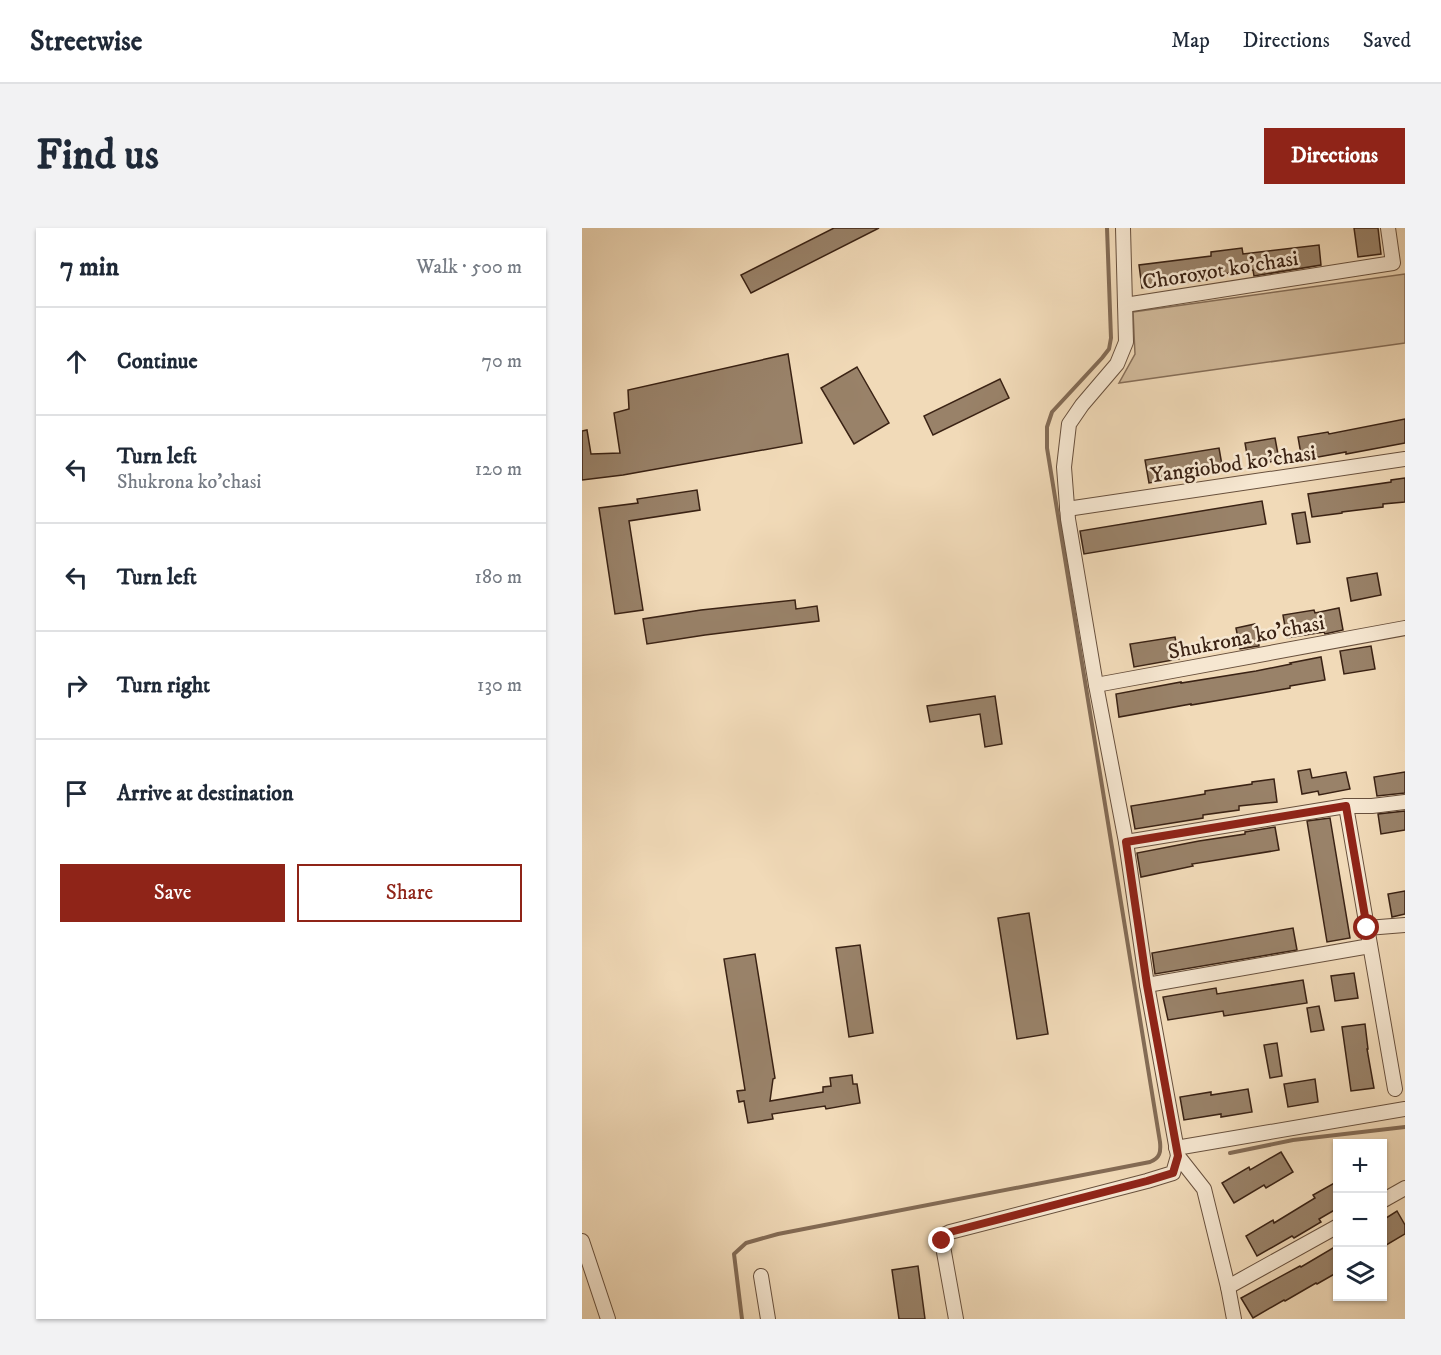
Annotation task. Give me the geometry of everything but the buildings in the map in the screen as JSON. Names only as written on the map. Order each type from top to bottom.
[{"type":"street","points":[[956,1319],[942,1241],[944,1235],[1173,1173],[1177,1152],[1147,985],[1126,842],[1095,685],[1066,509],[1064,467],[1069,424],[1117,364],[1126,342],[1123,228]]},
{"type":"street","name":"Chorovot ko'chasi","points":[[1125,305],[1393,263],[1388,228]]},
{"type":"street","name":"Yangiobod ko'chasi","points":[[1066,509],[1405,459]]},
{"type":"street","name":"Shukrona ko'chasi","points":[[1095,685],[1405,628]]},
{"type":"street","points":[[1126,842],[1346,806],[1405,802]]},
{"type":"street","points":[[1346,806],[1395,1089]]},
{"type":"street","points":[[1367,928],[1405,925]]},
{"type":"street","points":[[1147,985],[1370,946]]},
{"type":"street","points":[[1177,1152],[1405,1109]]},
{"type":"street","points":[[1177,1152],[1204,1190],[1234,1319]]},
{"type":"street","points":[[1387,1199],[1405,1188]]},
{"type":"street","points":[[1228,1287],[1333,1229]]},
{"type":"street","points":[[582,1241],[608,1319]]},
{"type":"street","points":[[761,1276],[768,1319]]},
{"type":"shaded area","points":[[1405,274],[1405,343],[1119,383],[1135,354],[1133,312]]},
{"type":"waterway","points":[[742,1319],[734,1254],[746,1243],[778,1234],[1150,1162],[1159,1154],[1160,1142],[1047,448],[1047,427],[1052,412],[1109,349],[1111,338],[1107,228]]},
{"type":"waterway","points":[[1230,1153],[1293,1140],[1405,1127]]},
{"type":"route","points":[[942,1241],[944,1235],[950,1232],[1173,1173],[1178,1156],[1147,985],[1126,842],[1346,806],[1367,928]]}]
